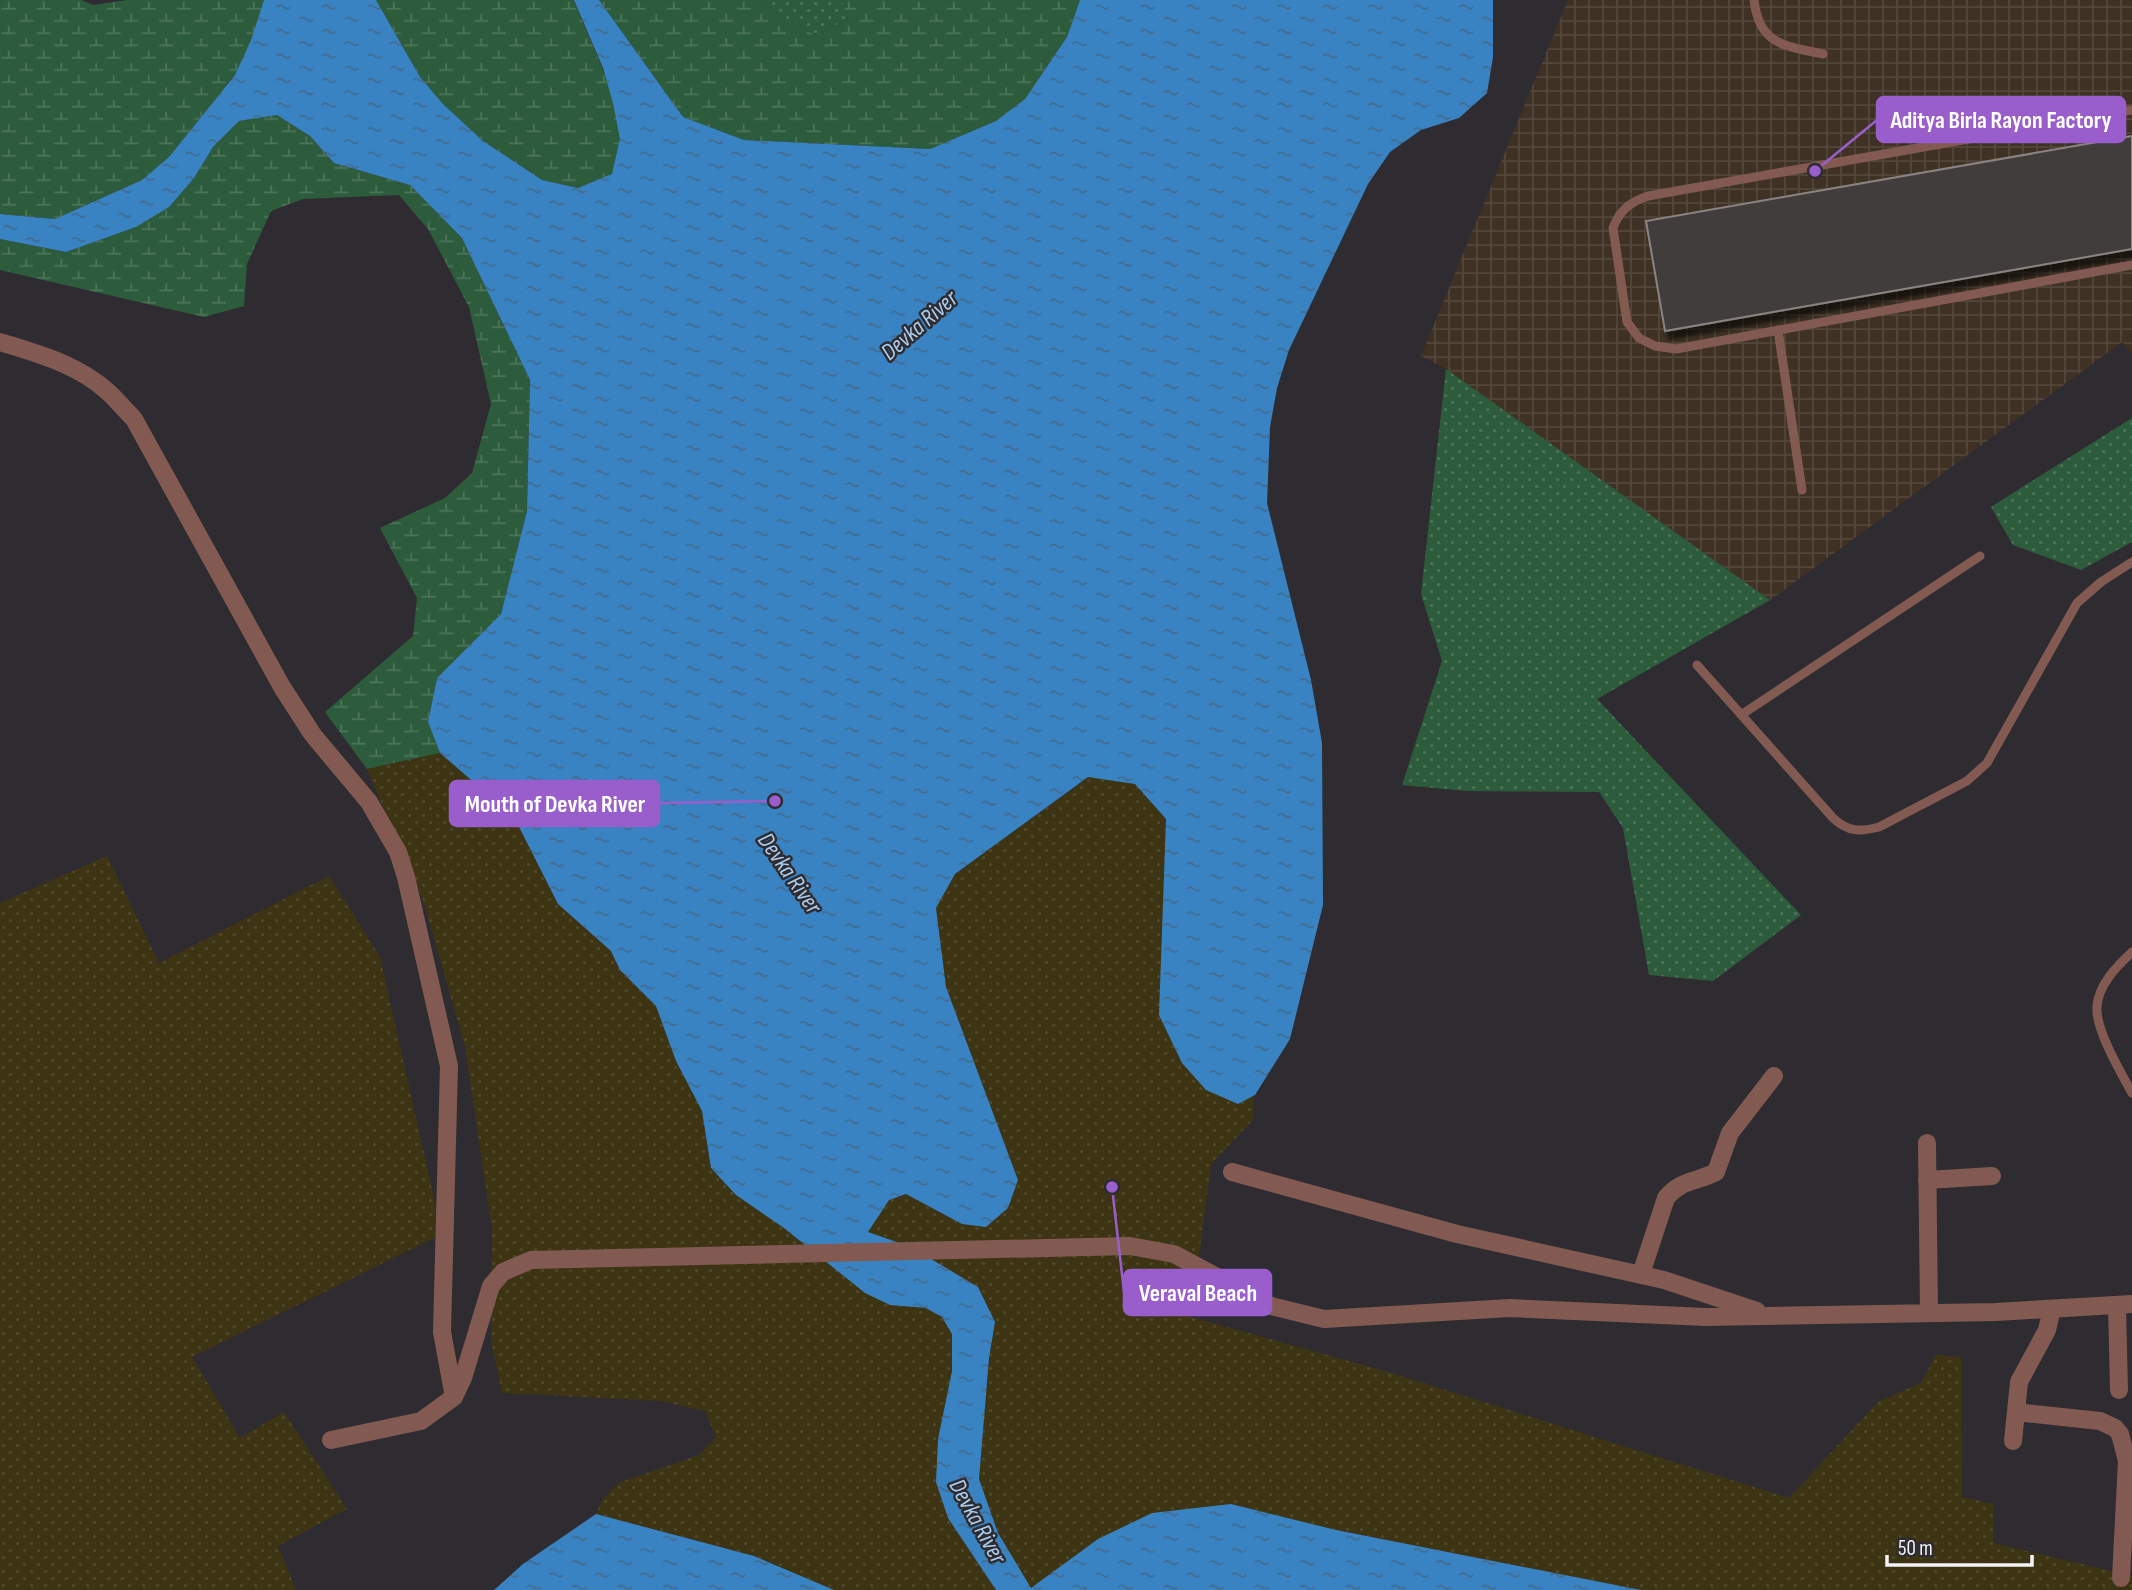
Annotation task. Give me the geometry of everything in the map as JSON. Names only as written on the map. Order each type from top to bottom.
[{"type":"street","points":[[0,342],[56,359],[84,374],[108,391],[134,419],[282,687],[313,735],[369,802],[398,852],[449,1066],[442,1332],[454,1397]]},
{"type":"street","points":[[1641,1274],[1666,1198],[1674,1188],[1687,1181],[1716,1172],[1730,1133],[1774,1076]]},
{"type":"street","points":[[1927,1143],[1930,1313]]},
{"type":"street","points":[[1233,1172],[1457,1234],[1641,1274],[1770,1315]]},
{"type":"street","points":[[1927,1180],[1992,1176]]},
{"type":"street","points":[[331,1440],[421,1421],[454,1397],[463,1378],[491,1286],[503,1272],[531,1260],[1130,1246],[1174,1254],[1271,1306],[1324,1319],[1510,1308],[1705,1317],[1930,1313],[2124,1305],[2119,1390]]},
{"type":"street","points":[[2013,1441],[2018,1382],[2047,1330],[2052,1309]]},
{"type":"street","points":[[2016,1412],[2100,1421],[2115,1428],[2120,1434],[2127,1461],[2121,1578]]},
{"type":"lane","points":[[1754,0],[1756,13],[1771,39],[1786,47],[1823,54]]},
{"type":"lane","points":[[2132,110],[1648,196],[1632,201],[1617,216],[1613,228],[1627,322],[1639,338],[1655,346],[1676,349],[2132,265]]},
{"type":"lane","points":[[1778,330],[1802,490]]},
{"type":"lane","points":[[1741,715],[1980,556]]},
{"type":"lane","points":[[1697,665],[1842,826],[1853,831],[1865,831],[1879,827],[1967,780],[1987,763],[2077,603],[2094,587],[2132,562]]},
{"type":"lane","points":[[2132,952],[2105,983],[2096,1007],[2103,1036],[2132,1093]]},
{"type":"shaded area","points":[[1568,0],[2132,0],[2132,353],[2122,342],[1770,600],[1446,369],[1421,356]]},
{"type":"green space","points":[[0,0],[81,0],[93,5],[127,0],[264,0],[251,40],[235,75],[169,157],[142,180],[55,219],[0,214]]},
{"type":"green space","points":[[376,0],[574,0],[602,67],[618,119],[619,151],[612,175],[578,188],[542,180],[483,141],[443,104],[420,77]]},
{"type":"green space","points":[[599,0],[761,0],[782,17],[816,35],[848,19],[842,0],[1080,0],[1067,37],[1025,99],[996,121],[930,149],[744,140],[683,117]]},
{"type":"green space","points":[[761,0],[842,0],[848,19],[816,35],[782,17]]},
{"type":"green space","points":[[277,115],[310,136],[334,163],[410,185],[462,238],[530,380],[527,511],[501,614],[437,678],[428,722],[440,753],[367,769],[325,712],[413,636],[417,598],[380,528],[445,498],[472,473],[491,404],[469,307],[428,229],[399,195],[303,199],[271,211],[247,264],[244,306],[204,317],[0,270],[0,239],[66,252],[136,227],[194,178],[213,147],[239,121]]},
{"type":"green space","points":[[1446,369],[1770,600],[1597,699],[1801,915],[1713,981],[1649,975],[1623,828],[1599,792],[1467,791],[1402,785],[1442,661],[1421,594]]},
{"type":"green space","points":[[2132,418],[2132,542],[2081,570],[2013,545],[1991,507]]},
{"type":"sand","points":[[440,753],[514,817],[558,904],[611,951],[620,970],[656,1006],[676,1061],[702,1111],[711,1168],[736,1195],[784,1228],[828,1264],[890,1305],[926,1308],[942,1317],[952,1334],[952,1371],[938,1439],[948,1518],[996,1590],[834,1590],[754,1556],[596,1514],[602,1500],[618,1483],[699,1455],[716,1437],[705,1411],[660,1401],[502,1393],[491,1341],[492,1229],[465,1047],[424,903],[367,769]]},
{"type":"sand","points":[[1089,777],[1135,784],[1166,819],[1163,926],[1238,1104],[1254,1095],[1253,1120],[1211,1164],[1191,1317],[1385,1371],[1789,1498],[1879,1401],[1921,1383],[1936,1355],[1961,1357],[1962,1497],[1993,1504],[1993,1543],[2132,1576],[2132,1590],[1641,1590],[1336,1530],[1231,1504],[1098,1539],[1031,1589],[998,1533],[979,1479],[989,1358],[995,1322],[978,1287],[868,1232],[889,1200],[906,1194],[962,1224],[1018,1180],[946,987],[936,908],[955,874]]},
{"type":"sand","points":[[107,856],[159,963],[329,876],[380,957],[442,1234],[192,1357],[240,1438],[284,1412],[347,1509],[278,1546],[296,1590],[0,1590],[0,903]]},
{"type":"water","name":"Devka River","points":[[264,0],[376,0],[420,77],[443,104],[483,141],[542,180],[578,188],[612,174],[620,139],[603,68],[574,0],[599,0],[683,117],[744,140],[930,149],[996,121],[1025,99],[1067,37],[1080,0],[1493,0],[1493,57],[1487,93],[1459,118],[1421,130],[1390,152],[1368,184],[1289,350],[1277,388],[1270,427],[1267,503],[1311,680],[1322,743],[1323,905],[1290,1039],[1255,1095],[1238,1104],[1206,1090],[1182,1063],[1159,1015],[1166,819],[1135,784],[1088,777],[955,874],[936,908],[946,987],[1018,1180],[1008,1208],[986,1227],[962,1224],[906,1194],[889,1200],[868,1232],[911,1247],[978,1287],[995,1322],[989,1358],[979,1479],[998,1533],[1031,1588],[1098,1539],[1152,1513],[1231,1504],[1336,1530],[1641,1590],[996,1590],[948,1518],[936,1482],[938,1439],[952,1371],[952,1334],[942,1317],[926,1308],[890,1305],[865,1293],[784,1228],[736,1195],[711,1168],[702,1111],[676,1061],[656,1006],[620,970],[611,951],[558,904],[514,817],[440,753],[428,722],[437,678],[501,614],[527,511],[530,380],[462,238],[410,185],[334,163],[310,136],[277,115],[239,121],[213,147],[194,178],[169,207],[136,227],[66,252],[0,239],[0,214],[55,219],[142,180],[169,157],[235,75],[251,40]]},
{"type":"water","points":[[596,1514],[754,1556],[834,1590],[494,1590],[523,1564]]},
{"type":"building","points":[[2132,136],[2132,249],[1665,331],[1646,221]]},
{"type":"place","name":"Aditya Birla Rayon Factory","points":[[1815,171]]},
{"type":"place","name":"Mouth of Devka River","points":[[775,801]]},
{"type":"place","name":"Veraval Beach","points":[[1112,1187]]}]
